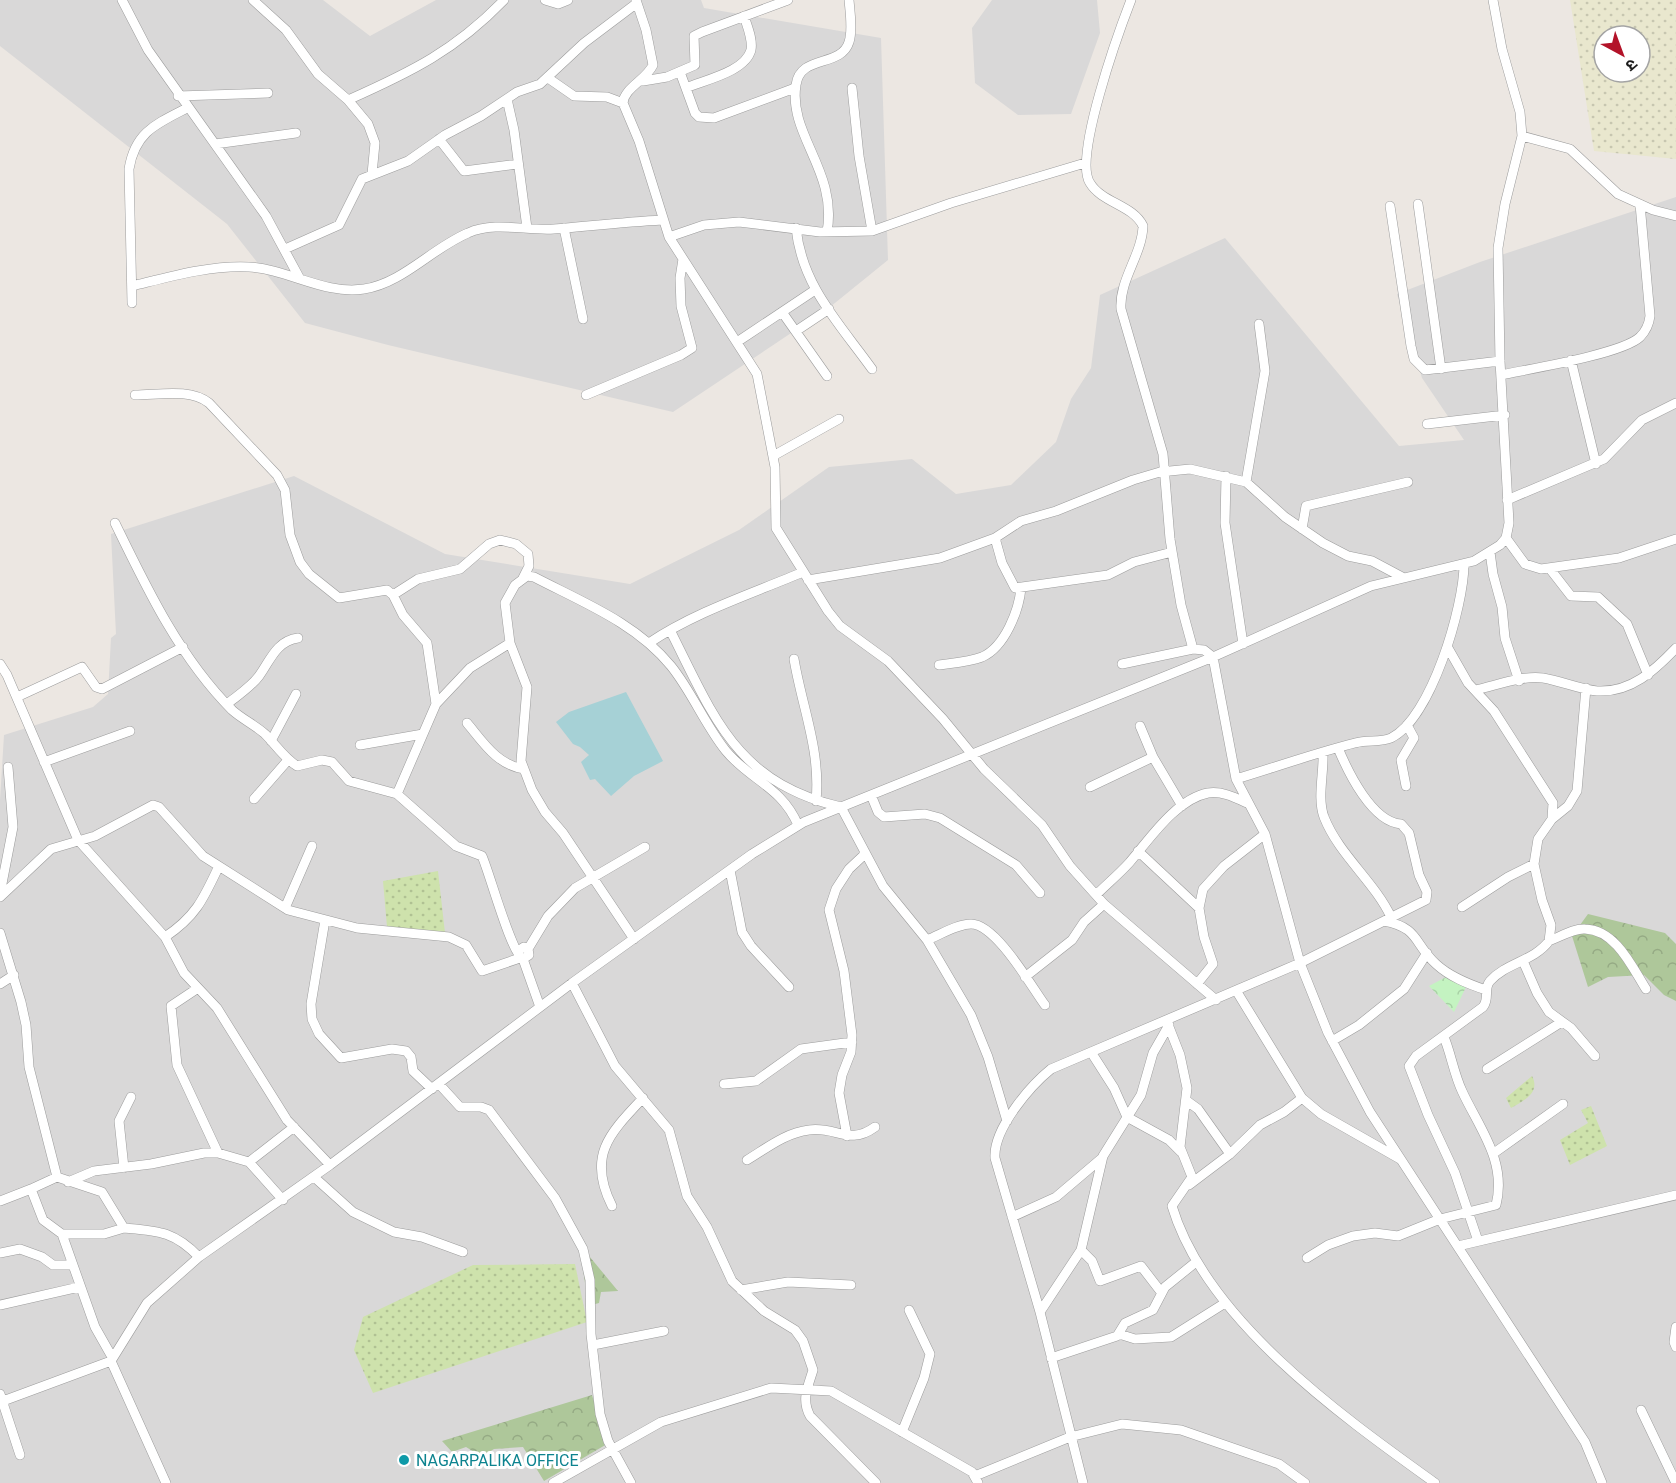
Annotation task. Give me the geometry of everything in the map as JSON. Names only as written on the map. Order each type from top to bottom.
[{"type":"street","points":[[122,0],[148,50],[178,96],[266,216],[300,279]]},
{"type":"street","points":[[253,0],[286,30],[318,74],[348,100],[368,124],[374,136],[372,174]]},
{"type":"street","points":[[348,100],[403,75],[451,47],[478,27],[504,0]]},
{"type":"street","points":[[545,0],[558,4],[568,0]]},
{"type":"street","points":[[643,81],[680,72],[695,65],[694,36],[788,0]]},
{"type":"street","points":[[827,232],[830,203],[822,174],[798,115],[795,88],[800,71],[805,67],[832,57],[847,47],[850,40],[849,0]]},
{"type":"street","points":[[1131,0],[1089,130],[1085,163],[1088,182],[1133,214],[1143,226],[1135,259],[1123,288],[1121,309],[1167,471],[1172,552],[1181,605],[1193,649]]},
{"type":"street","points":[[20,1455],[2,1398],[112,1359],[147,1303],[199,1257],[330,1166],[572,983],[730,870],[798,825],[971,753],[1213,657],[1371,586],[1464,564],[1490,552],[1506,538],[1509,523],[1500,361],[1499,234],[1522,136],[1520,112],[1502,49],[1493,0]]},
{"type":"street","points":[[285,249],[339,225],[359,182],[372,174],[408,161],[439,139],[548,78],[584,43],[637,2],[653,56],[653,65],[643,81],[627,93],[623,103],[639,141],[669,237],[757,374],[777,479],[776,528],[834,620],[888,661],[984,769],[1042,825],[1070,866],[1104,904],[1216,1000]]},
{"type":"street","points":[[686,88],[733,69],[748,56],[751,40],[744,16]]},
{"type":"street","points":[[680,72],[695,113],[705,119],[714,118],[795,88]]},
{"type":"street","points":[[548,78],[574,96],[607,97],[623,103]]},
{"type":"street","points":[[852,88],[859,156],[872,231]]},
{"type":"street","points":[[178,96],[268,93]]},
{"type":"street","points":[[507,99],[527,228]]},
{"type":"street","points":[[132,303],[129,169],[131,153],[149,129],[187,108]]},
{"type":"street","points":[[215,144],[296,133]]},
{"type":"street","points":[[1522,136],[1577,153],[1612,190],[1640,204],[1676,216]]},
{"type":"street","points":[[439,139],[464,171],[518,164]]},
{"type":"street","points":[[669,237],[704,225],[726,222],[827,232],[872,231],[951,203],[1085,163]]},
{"type":"street","points":[[1418,204],[1441,369]]},
{"type":"street","points":[[1501,375],[1571,360],[1630,343],[1641,336],[1649,324],[1640,204]]},
{"type":"street","points":[[1390,207],[1414,359],[1425,370],[1500,361]]},
{"type":"street","points":[[132,286],[183,274],[236,267],[263,269],[322,286],[352,290],[377,286],[468,233],[490,228],[564,228],[662,220]]},
{"type":"street","points":[[564,228],[582,319]]},
{"type":"street","points":[[796,228],[802,265],[815,290],[872,369]]},
{"type":"street","points":[[586,395],[681,355],[692,348],[681,306],[680,278],[683,259]]},
{"type":"street","points":[[737,342],[815,290]]},
{"type":"street","points":[[796,331],[828,309]]},
{"type":"street","points":[[782,312],[827,376]]},
{"type":"street","points":[[1246,482],[1265,371],[1259,324]]},
{"type":"street","points":[[1571,360],[1596,464]]},
{"type":"street","points":[[135,395],[201,397],[262,459],[277,475],[289,506],[292,546],[309,574],[339,598],[387,590],[393,595],[403,615],[428,645],[436,704]]},
{"type":"street","points":[[1507,500],[1596,464],[1613,452],[1642,420],[1676,403]]},
{"type":"street","points":[[1427,424],[1504,416]]},
{"type":"street","points":[[773,452],[839,419]]},
{"type":"street","points":[[650,642],[666,632],[805,576],[940,558],[994,538],[1022,521],[1056,511],[1133,480],[1167,471],[1190,469],[1246,482],[1302,529],[1339,553],[1372,561],[1402,577]]},
{"type":"street","points":[[1226,476],[1225,523],[1243,644]]},
{"type":"street","points":[[1302,529],[1306,506],[1408,482]]},
{"type":"street","points":[[115,524],[167,624],[183,647],[226,704],[270,741],[288,760],[297,766],[327,760],[332,762],[349,781],[397,794],[456,846],[482,855],[497,894],[502,918],[522,954],[540,1007]]},
{"type":"street","points":[[994,538],[1012,584],[1021,588],[1108,575],[1141,560],[1172,552]]},
{"type":"street","points":[[1506,538],[1525,564],[1541,569],[1619,558],[1676,539]]},
{"type":"street","points":[[393,595],[418,579],[460,569],[489,544],[500,540],[516,544],[528,554],[529,566],[505,603],[510,643],[527,687],[520,748],[524,769],[545,812],[634,939]]},
{"type":"street","points":[[1490,552],[1502,607],[1505,638],[1519,681]]},
{"type":"street","points":[[1236,779],[1357,742],[1386,740],[1407,725],[1442,665],[1463,586],[1464,564]]},
{"type":"street","points":[[1550,569],[1571,596],[1598,597],[1622,618],[1648,675]]},
{"type":"street","points":[[523,578],[534,577],[611,617],[650,642],[681,679],[726,751],[783,798],[798,825]]},
{"type":"street","points":[[939,664],[968,660],[989,652],[1020,604],[1021,588]]},
{"type":"street","points":[[666,632],[732,745],[751,763],[791,790],[816,801],[841,807],[890,896],[927,940],[971,1016],[988,1057],[1007,1121]]},
{"type":"street","points":[[226,704],[257,678],[272,655],[283,644],[298,638]]},
{"type":"street","points":[[397,794],[436,704],[470,668],[510,643]]},
{"type":"street","points":[[17,697],[82,667],[96,687],[102,689],[183,647]]},
{"type":"street","points":[[1448,648],[1474,690],[1494,711],[1527,766],[1550,794],[1554,810],[1552,819]]},
{"type":"street","points":[[1474,690],[1543,678],[1586,688],[1610,690],[1638,682],[1676,648]]},
{"type":"street","points":[[1122,664],[1193,649],[1204,650],[1213,657],[1236,779],[1265,834],[1300,963],[1332,1041],[1360,1095],[1585,1442],[1602,1483]]},
{"type":"street","points":[[794,658],[814,744],[818,772],[816,801]]},
{"type":"street","points":[[0,664],[17,697],[78,840],[165,937],[184,973],[217,1008],[294,1127],[330,1166]]},
{"type":"street","points":[[1549,941],[1551,926],[1542,900],[1534,864],[1538,839],[1552,819],[1568,806],[1577,791],[1586,688]]},
{"type":"street","points":[[270,741],[296,694]]},
{"type":"street","points":[[467,723],[499,759],[508,765],[524,769]]},
{"type":"street","points":[[1406,786],[1401,760],[1413,738],[1407,725]]},
{"type":"street","points":[[1140,726],[1153,757],[1182,806]]},
{"type":"street","points":[[44,762],[130,732]]},
{"type":"street","points":[[360,745],[423,734]]},
{"type":"street","points":[[1083,1483],[1040,1312],[995,1158],[996,1140],[1007,1121],[1051,1069],[1170,1023],[1300,963],[1421,903],[1427,897],[1409,833],[1401,824],[1388,821],[1353,783],[1338,748]]},
{"type":"street","points":[[1323,753],[1321,793],[1324,818],[1368,883],[1383,900],[1387,919]]},
{"type":"street","points":[[1090,787],[1153,757]]},
{"type":"street","points":[[254,800],[288,760]]},
{"type":"street","points":[[0,896],[13,827],[8,767]]},
{"type":"street","points":[[1096,895],[1154,831],[1182,806],[1200,795],[1216,793],[1231,795],[1247,803]]},
{"type":"street","points":[[871,795],[878,812],[884,818],[925,814],[940,818],[1016,865],[1040,893]]},
{"type":"street","points":[[0,896],[44,854],[103,832],[147,807],[157,806],[202,856],[285,908],[357,928],[449,936],[466,945],[482,971],[522,954],[548,916],[575,888],[645,847]]},
{"type":"street","points":[[1197,984],[1213,964],[1204,937],[1199,899],[1209,880],[1265,834]]},
{"type":"street","points":[[285,908],[312,846]]},
{"type":"street","points":[[1138,851],[1199,908]]},
{"type":"street","points":[[847,1136],[839,1093],[852,1042],[844,970],[829,910],[836,889],[849,869],[865,854]]},
{"type":"street","points":[[1462,907],[1508,877],[1534,864]]},
{"type":"street","points":[[165,937],[182,926],[198,910],[218,868]]},
{"type":"street","points":[[730,870],[742,933],[789,987]]},
{"type":"street","points":[[1025,976],[1072,940],[1084,922],[1104,904]]},
{"type":"street","points":[[1387,919],[1408,928],[1446,973],[1486,990]]},
{"type":"street","points":[[325,920],[311,1004],[312,1018],[319,1034],[341,1058],[392,1049],[406,1051],[411,1057],[413,1071],[460,1107],[481,1107],[489,1110],[566,1215],[583,1249],[590,1280],[593,1345],[600,1414],[612,1448],[631,1483]]},
{"type":"street","points":[[927,940],[961,926],[971,924],[980,926],[994,936],[1045,1005]]},
{"type":"street","points":[[1478,1241],[1455,1173],[1409,1068],[1412,1059],[1487,1003],[1486,990],[1492,979],[1523,961],[1549,941],[1586,929],[1607,937],[1623,953],[1646,989]]},
{"type":"street","points":[[0,933],[14,975],[26,1025],[29,1067],[57,1177]]},
{"type":"street","points":[[1332,1041],[1366,1020],[1404,989],[1427,953]]},
{"type":"street","points":[[1523,961],[1537,993],[1560,1023],[1571,1028],[1595,1056]]},
{"type":"street","points":[[0,984],[14,975]]},
{"type":"street","points":[[572,983],[615,1066],[669,1130],[687,1196],[707,1227],[732,1281],[764,1311],[788,1324],[803,1341],[813,1370],[805,1389],[810,1416],[876,1483]]},
{"type":"street","points":[[198,988],[171,1006],[177,1065],[191,1100],[218,1153]]},
{"type":"street","points":[[1237,992],[1302,1098],[1321,1114],[1402,1160]]},
{"type":"street","points":[[1012,1217],[1056,1197],[1103,1156],[1141,1095],[1153,1053],[1170,1023]]},
{"type":"street","points":[[1170,1023],[1184,1069],[1187,1101],[1182,1152]]},
{"type":"street","points":[[1487,1069],[1560,1023]]},
{"type":"street","points":[[1307,1258],[1328,1245],[1353,1236],[1375,1233],[1398,1236],[1440,1219],[1469,1214],[1496,1205],[1497,1182],[1494,1153],[1461,1089],[1444,1037]]},
{"type":"street","points":[[724,1084],[756,1081],[801,1049],[852,1042]]},
{"type":"street","points":[[1092,1052],[1114,1088],[1127,1117],[1169,1140],[1182,1152],[1192,1177],[1187,1187]]},
{"type":"street","points":[[124,1168],[119,1122],[131,1096]]},
{"type":"street","points":[[612,1206],[600,1173],[601,1157],[618,1127],[644,1098]]},
{"type":"street","points":[[1302,1098],[1279,1115],[1260,1125],[1230,1154],[1175,1198],[1172,1206],[1185,1244],[1225,1303],[1259,1339],[1346,1419],[1435,1483]]},
{"type":"street","points":[[1187,1101],[1198,1109],[1230,1154]]},
{"type":"street","points":[[1494,1153],[1563,1104]]},
{"type":"street","points":[[249,1162],[294,1127]]},
{"type":"street","points":[[747,1161],[785,1136],[806,1130],[818,1129],[847,1136],[860,1136],[875,1127]]},
{"type":"street","points":[[68,1182],[85,1174],[204,1153],[218,1153],[249,1162],[283,1200]]},
{"type":"street","points":[[1040,1312],[1081,1250],[1103,1156]]},
{"type":"street","points":[[0,1201],[57,1177],[102,1192],[124,1228]]},
{"type":"street","points":[[314,1177],[353,1212],[394,1232],[422,1237],[463,1252]]},
{"type":"street","points":[[31,1189],[43,1220],[62,1234],[95,1327],[112,1359],[166,1483]]},
{"type":"street","points":[[1458,1246],[1676,1195]]},
{"type":"street","points":[[62,1234],[104,1234],[124,1228],[164,1232],[187,1244],[199,1257]]},
{"type":"street","points":[[0,1253],[20,1249],[42,1257],[53,1265],[72,1265]]},
{"type":"street","points":[[1081,1250],[1092,1261],[1100,1281],[1141,1266],[1161,1292]]},
{"type":"street","points":[[1119,1334],[1125,1323],[1153,1310],[1161,1292],[1196,1262]]},
{"type":"street","points":[[741,1290],[788,1282],[851,1285]]},
{"type":"street","points":[[0,1305],[79,1287]]},
{"type":"street","points":[[1051,1358],[1119,1334],[1135,1339],[1171,1337],[1225,1303]]},
{"type":"street","points":[[902,1432],[924,1378],[930,1354],[909,1310]]},
{"type":"street","points":[[1676,1327],[1674,1342],[1676,1347]]},
{"type":"street","points":[[593,1345],[664,1330]]},
{"type":"street","points":[[553,1483],[661,1422],[771,1388],[831,1391],[977,1479],[1070,1437],[1122,1424],[1181,1430],[1279,1464],[1305,1483]]},
{"type":"street","points":[[1641,1410],[1674,1472],[1676,1483]]},
{"type":"shaded area","points":[[0,0],[323,0],[370,36],[436,0],[701,0],[704,8],[881,38],[888,260],[830,307],[673,412],[388,345],[305,323],[227,224],[0,46]]},
{"type":"shaded area","points":[[992,0],[1097,0],[1100,33],[1071,114],[1018,115],[975,83],[972,28]]},
{"type":"shaded area","points":[[1570,0],[1676,0],[1676,159],[1594,151]]},
{"type":"shaded area","points":[[1676,197],[1676,1483],[0,1483],[0,800],[4,735],[93,707],[108,694],[111,638],[116,634],[111,534],[294,476],[445,554],[630,584],[739,530],[829,467],[912,459],[956,494],[1011,485],[1056,442],[1071,399],[1091,368],[1100,295],[1225,238],[1399,446],[1464,440],[1422,378],[1397,294],[1480,262]]},
{"type":"green space","points":[[438,871],[445,933],[387,927],[383,881]]},
{"type":"green space","points":[[1588,914],[1665,933],[1676,944],[1676,1001],[1664,995],[1644,975],[1608,977],[1588,987],[1572,936]]},
{"type":"green space","points":[[1448,976],[1466,987],[1454,1012],[1429,986]]},
{"type":"green space","points":[[1532,1076],[1534,1087],[1532,1092],[1511,1108],[1506,1098]]},
{"type":"green space","points":[[1591,1106],[1607,1146],[1570,1165],[1560,1140],[1588,1123],[1581,1110]]},
{"type":"green space","points":[[580,1245],[618,1291],[601,1292],[599,1303],[588,1306]]},
{"type":"green space","points":[[575,1264],[587,1322],[373,1393],[354,1350],[363,1317],[473,1265]]},
{"type":"green space","points":[[592,1395],[607,1444],[544,1481],[523,1447],[494,1449],[479,1455],[466,1447],[452,1452],[442,1441]]},
{"type":"water","points":[[626,692],[663,761],[634,776],[611,796],[595,779],[590,780],[581,762],[589,755],[573,744],[556,722],[569,712]]},
{"type":"place","name":"NAGARPALIKA OFFICE","points":[[404,1460]]}]
